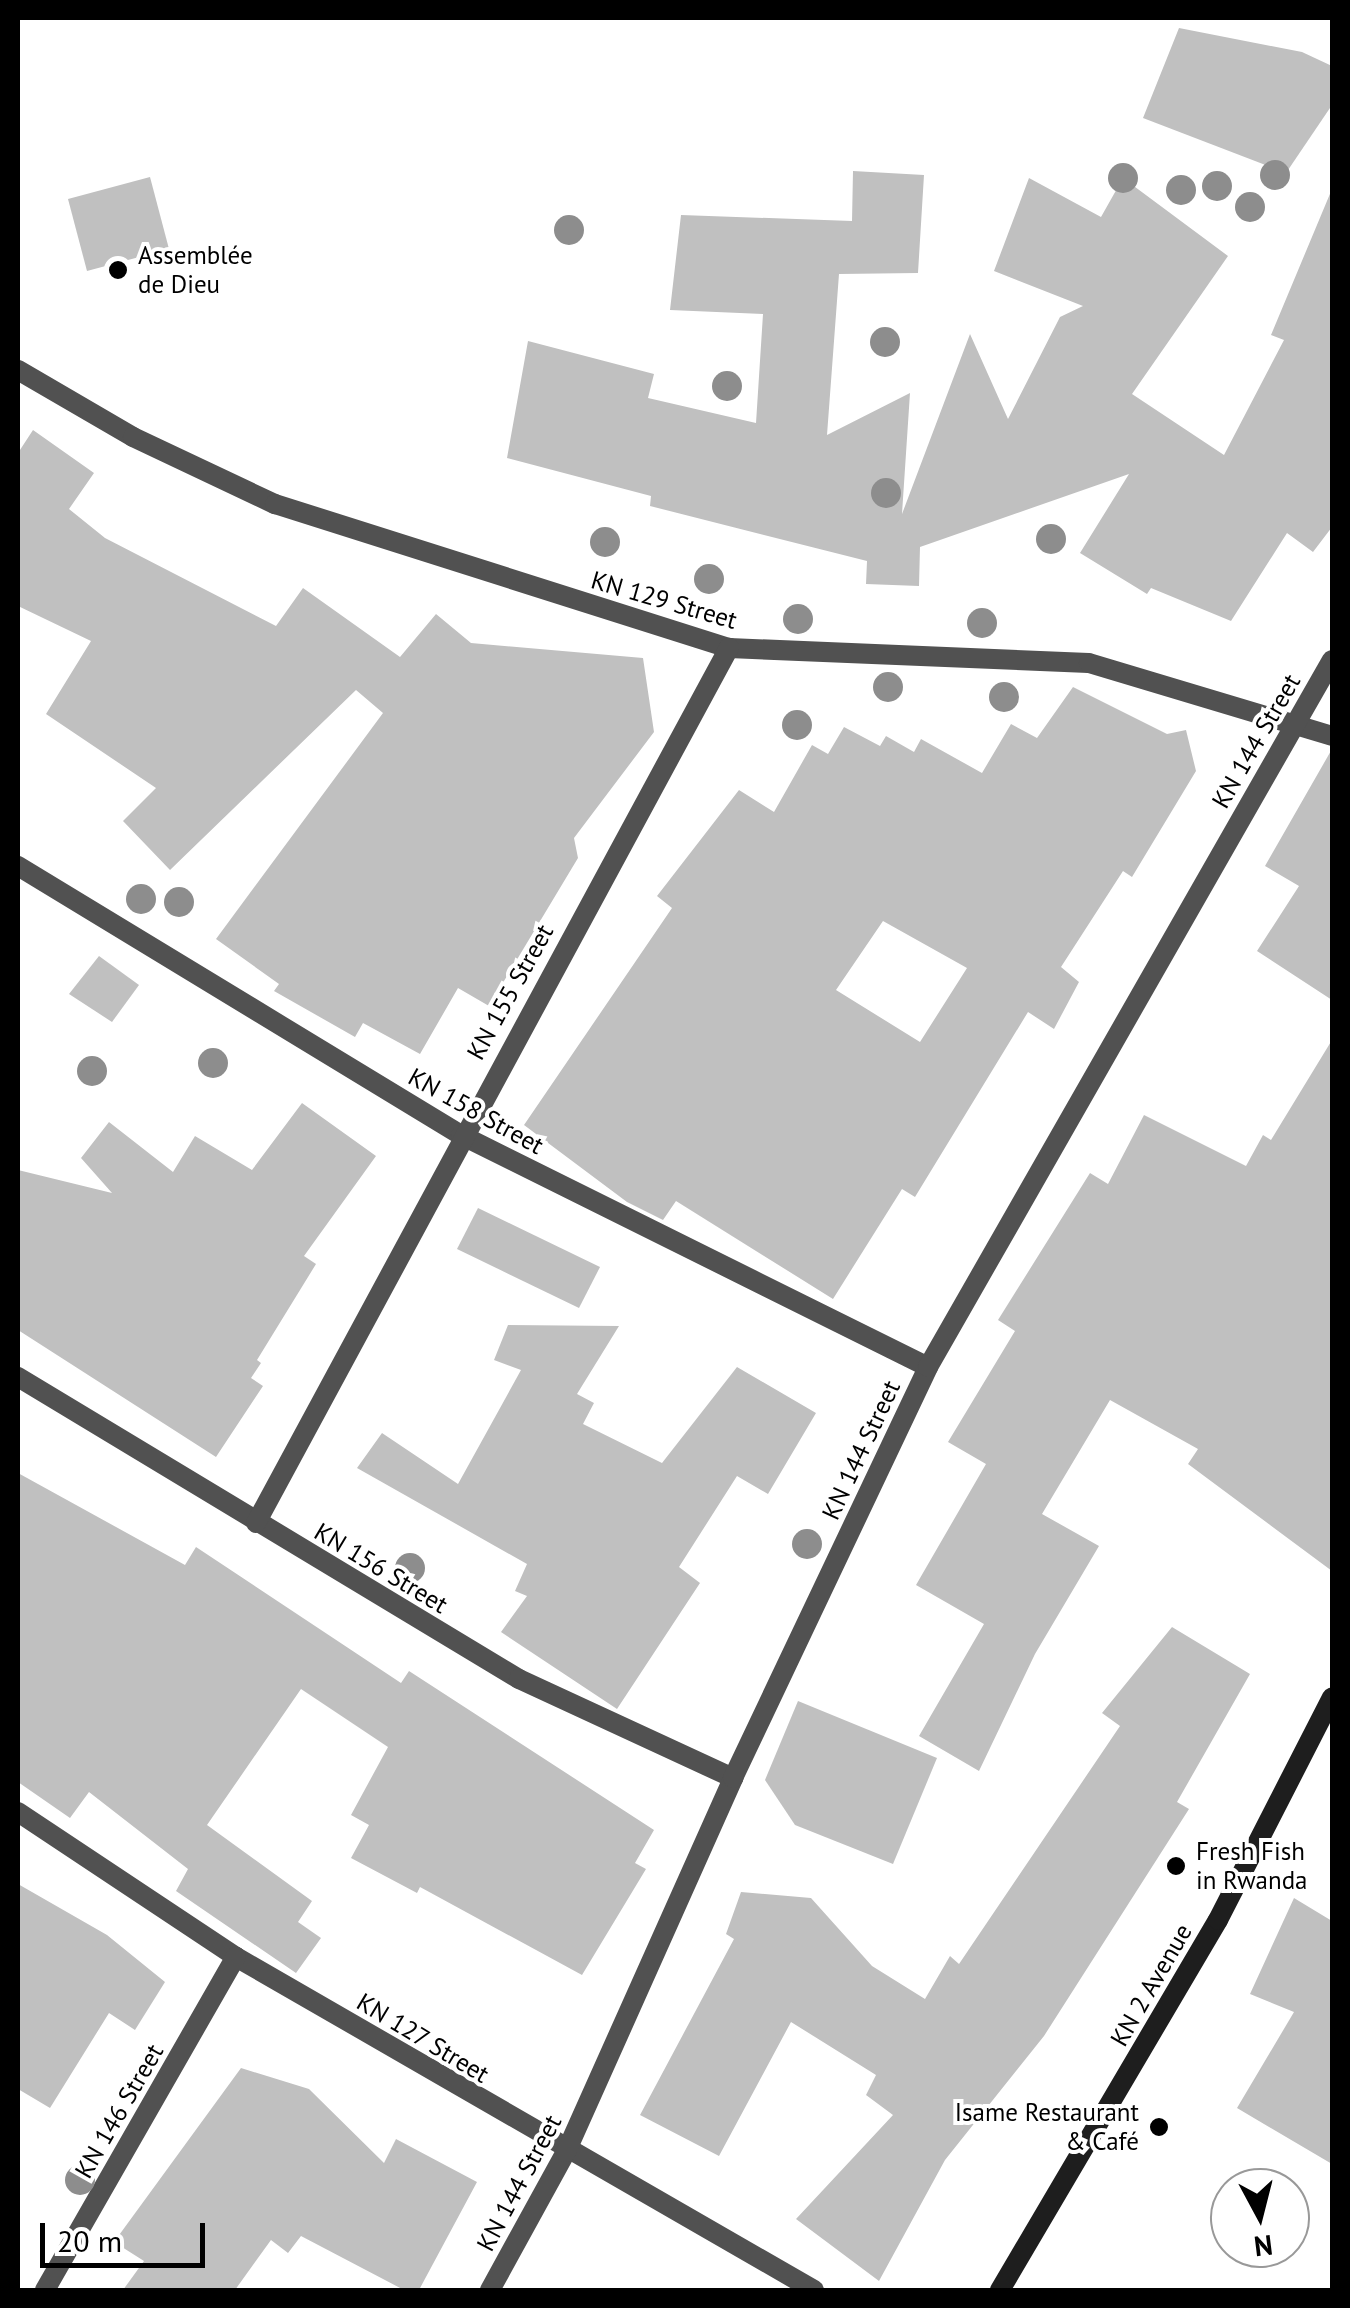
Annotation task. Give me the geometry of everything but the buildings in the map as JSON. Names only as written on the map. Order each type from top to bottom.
[{"type":"main road","name":"KN 2 Avenue","points":[[1000,2290],[1218,1920],[1332,1698]]},
{"type":"street","name":"KN 129 Street","points":[[18,370],[133,438],[275,504],[729,648],[1089,662],[1332,736]]},
{"type":"street","name":"KN 155 Street","points":[[256,1522],[460,1135],[729,648]]},
{"type":"street","name":"KN 144 Street","points":[[490,2290],[566,2152],[733,1778],[928,1368],[1332,660]]},
{"type":"street","name":"KN 158 Street","points":[[18,866],[460,1135],[928,1368]]},
{"type":"street","name":"KN 156 Street","points":[[18,1377],[519,1680],[733,1778]]},
{"type":"street","name":"KN 127 Street","points":[[18,1812],[236,1956],[566,2152],[814,2290]]},
{"type":"street","name":"KN 146 Street","points":[[46,2290],[236,1956]]},
{"type":"place","name":"Assemblée de Dieu","points":[[118,270]]},
{"type":"place","name":"Fresh Fish in Rwanda","points":[[1176,1866]]},
{"type":"place","name":"Isame Restaurant & Café","points":[[1159,2127]]}]
